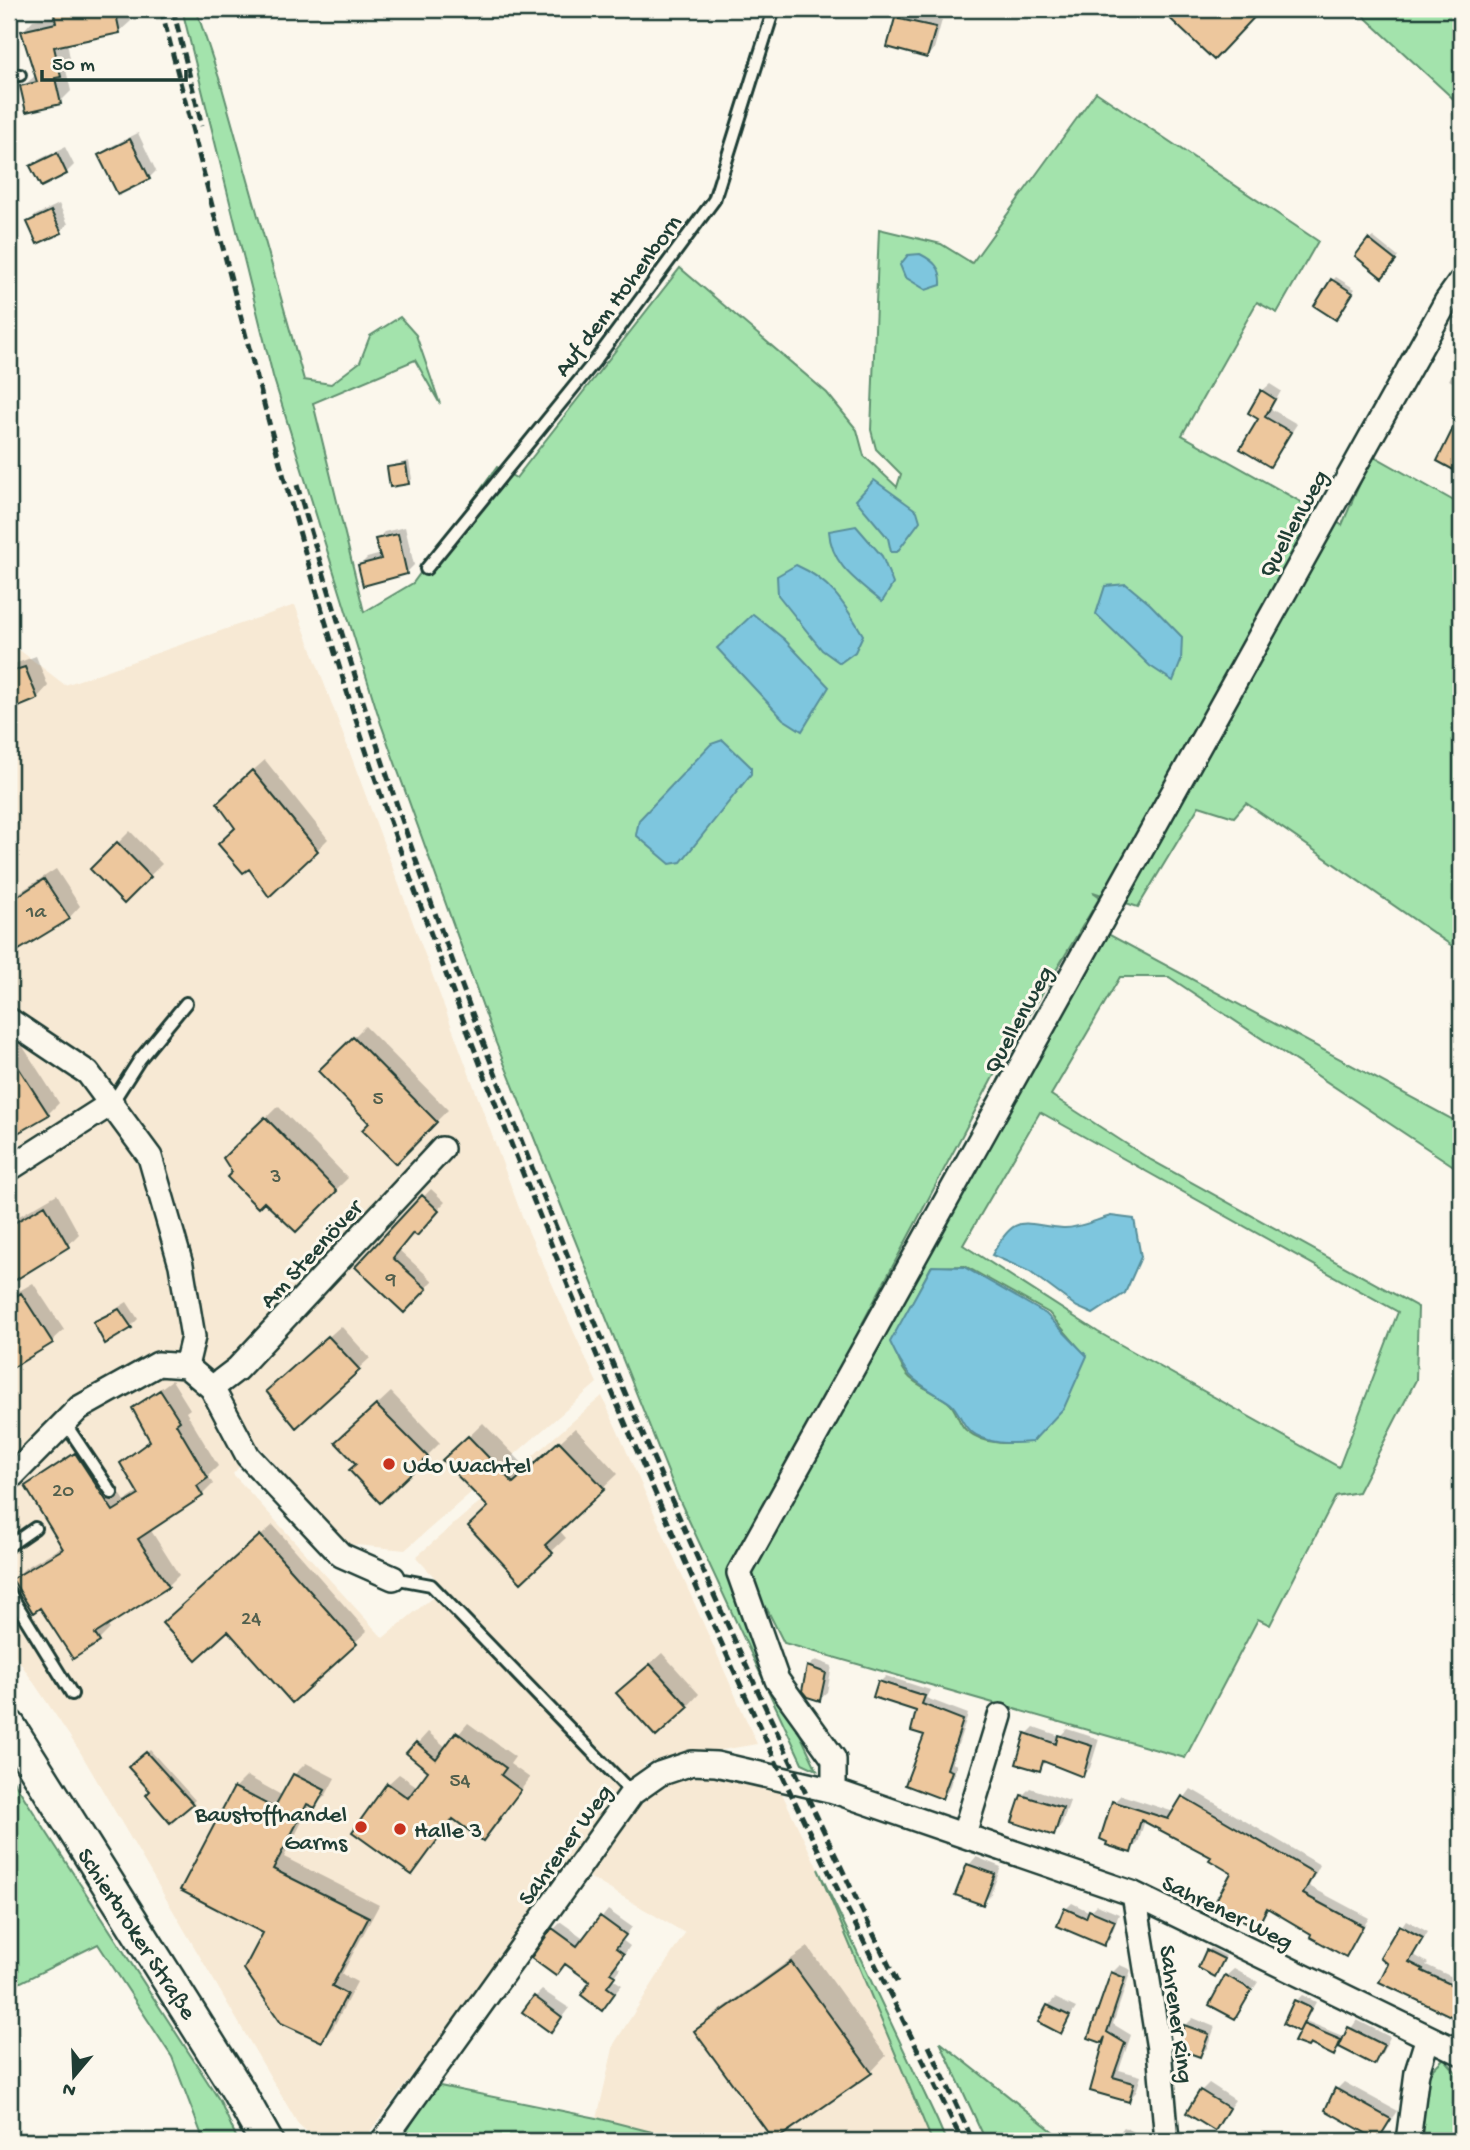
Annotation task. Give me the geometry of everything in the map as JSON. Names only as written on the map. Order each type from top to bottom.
[{"type":"main road","name":"Schierbroker Straße","points":[[9,1726],[237,2089],[266,2141]]},
{"type":"street","name":"Quellenweg","points":[[834,1791],[834,1759],[777,1680],[739,1573],[1439,314],[1461,281]]},
{"type":"street","points":[[9,1020],[88,1073],[150,1157],[178,1254],[193,1337],[186,1366]]},
{"type":"street","points":[[9,1169],[112,1103]]},
{"type":"street","name":"Am Steenöver","points":[[212,1388],[237,1369],[442,1149]]},
{"type":"street","points":[[9,1479],[79,1408],[158,1364],[186,1366],[212,1388],[248,1456],[341,1555],[393,1578]]},
{"type":"street","points":[[964,1834],[1000,1716]]},
{"type":"street","name":"Sahrener Weg","points":[[383,2141],[436,2055],[632,1793],[659,1774],[692,1763],[716,1764],[834,1791],[1134,1894],[1461,2053]]},
{"type":"street","name":"Sahrener Ring","points":[[1134,1894],[1159,2049],[1167,2141]]},
{"type":"street","points":[[1408,2141],[1417,2072],[1427,2037]]},
{"type":"lane","name":"Auf dem Hohenborn","points":[[426,569],[595,361],[714,200],[774,9]]},
{"type":"lane","points":[[112,1103],[140,1059],[186,1003]]},
{"type":"lane","points":[[65,1423],[112,1493]]},
{"type":"lane","points":[[9,1546],[35,1528]]},
{"type":"lane","points":[[393,1578],[431,1585],[632,1793]]},
{"type":"lane","points":[[9,1592],[72,1694]]},
{"type":"shaded area","points":[[295,605],[525,1224],[597,1383],[405,1550],[347,1544],[258,1445],[233,1474],[383,1638],[444,1588],[416,1557],[602,1396],[757,1744],[646,1763],[363,2141],[318,2141],[298,2124],[79,1750],[9,1646],[9,642],[65,685]]},
{"type":"shaded area","points":[[695,1769],[778,1785],[818,1869],[932,2141],[687,2141],[597,2118],[614,2044],[685,1933],[582,1873],[652,1784]]},
{"type":"green space","points":[[182,9],[196,9],[221,84],[304,380],[331,384],[360,362],[370,336],[400,317],[416,335],[440,404],[415,360],[313,403],[364,612],[413,583],[497,467],[516,478],[680,268],[827,393],[857,430],[864,456],[897,487],[901,474],[876,449],[871,430],[879,229],[941,244],[972,263],[1096,92],[1318,241],[1277,313],[1257,302],[1182,435],[1342,525],[1372,455],[1461,505],[1461,952],[1246,803],[1234,817],[1199,806],[1138,907],[1093,892],[1100,897],[1001,1062],[862,1324],[934,1232],[1000,1076],[1108,934],[1461,1124],[1461,1171],[1169,977],[1120,977],[1051,1095],[1151,1160],[1418,1307],[1416,1380],[1358,1492],[1336,1496],[1270,1625],[1258,1619],[1185,1758],[784,1643],[767,1609],[750,1629],[817,1770],[802,1763],[678,1497],[496,1043],[381,724],[273,376]],"holes":[[[1040,1112],[1398,1312],[1339,1467],[1098,1332],[963,1245]],[[965,1266],[1049,1313],[1086,1356],[1034,1440],[999,1443],[974,1435],[963,1427],[948,1402],[912,1380],[897,1356],[892,1341],[931,1267]]]},
{"type":"green space","points":[[1356,9],[1461,9],[1461,106]]},
{"type":"green space","points":[[9,1774],[220,2101],[238,2141],[204,2141],[172,2057],[98,1944],[9,1988]]},
{"type":"green space","points":[[818,1869],[937,2120],[946,2141],[932,2141]]},
{"type":"green space","points":[[940,2042],[1065,2141],[986,2141]]},
{"type":"green space","points":[[1444,2058],[1461,2078],[1461,2141],[1419,2141],[1427,2075]]},
{"type":"green space","points":[[435,2085],[597,2118],[687,2141],[401,2141]]},
{"type":"water","points":[[920,254],[936,266],[941,285],[926,290],[905,277],[900,265],[908,255]]},
{"type":"water","points":[[874,480],[917,511],[920,521],[897,552],[891,552],[888,538],[856,500]]},
{"type":"water","points":[[856,526],[882,556],[893,584],[882,602],[840,563],[831,543],[829,531]]},
{"type":"water","points":[[796,565],[827,585],[863,635],[855,652],[840,663],[822,650],[778,595],[777,576]]},
{"type":"water","points":[[1126,584],[1182,637],[1181,661],[1173,681],[1150,666],[1096,614],[1105,586]]},
{"type":"water","points":[[753,614],[784,639],[829,687],[802,731],[783,719],[717,648]]},
{"type":"water","points":[[723,740],[751,767],[751,774],[681,862],[670,864],[636,835],[639,820],[711,744]]},
{"type":"water","points":[[1111,1216],[1134,1219],[1141,1257],[1125,1293],[1093,1314],[1077,1307],[1030,1272],[992,1255],[1014,1226],[1029,1224],[1068,1228]]},
{"type":"water","points":[[932,1266],[964,1267],[1046,1314],[1087,1356],[1064,1408],[1032,1442],[999,1442],[976,1435],[966,1427],[950,1403],[914,1379],[902,1366],[890,1342]]},
{"type":"building","points":[[53,9],[115,9],[120,33],[54,47],[61,77],[55,78],[61,104],[26,112],[20,86],[37,82],[21,31],[56,23]]},
{"type":"building","points":[[1160,9],[1262,9],[1214,60]]},
{"type":"building","points":[[895,18],[936,27],[927,58],[887,47]]},
{"type":"building","points":[[130,139],[150,179],[118,195],[98,155]]},
{"type":"building","points":[[57,153],[67,174],[41,187],[30,166]]},
{"type":"building","points":[[51,211],[62,233],[37,244],[27,222]]},
{"type":"building","points":[[1368,239],[1396,261],[1382,278],[1355,256]]},
{"type":"building","points":[[1331,279],[1353,293],[1336,320],[1314,306]]},
{"type":"building","points":[[1261,390],[1275,399],[1265,417],[1291,432],[1270,467],[1240,449],[1258,419],[1248,413]]},
{"type":"building","points":[[1461,412],[1461,474],[1437,461]]},
{"type":"building","points":[[406,464],[409,484],[390,487],[387,467]]},
{"type":"building","points":[[398,534],[407,574],[363,586],[358,565],[381,559],[375,539]]},
{"type":"building","points":[[25,667],[38,699],[9,711],[9,672]]},
{"type":"building","points":[[252,770],[318,851],[269,897],[249,869],[243,873],[218,844],[235,828],[217,803]]},
{"type":"building","points":[[117,842],[151,877],[124,904],[90,869]]},
{"type":"building","points":[[44,879],[70,919],[9,956],[9,902]]},
{"type":"building","points":[[353,1037],[437,1122],[396,1164],[362,1130],[369,1123],[318,1071]]},
{"type":"building","points":[[9,1053],[49,1115],[9,1138]]},
{"type":"building","points":[[265,1117],[337,1191],[296,1232],[264,1202],[258,1208],[227,1177],[232,1172],[223,1158]]},
{"type":"building","points":[[422,1195],[439,1211],[417,1236],[413,1233],[393,1258],[427,1289],[404,1313],[355,1267]]},
{"type":"building","points":[[45,1205],[69,1247],[9,1284],[9,1226]]},
{"type":"building","points":[[21,1293],[53,1343],[9,1370],[9,1301]]},
{"type":"building","points":[[119,1309],[132,1328],[105,1344],[93,1322]]},
{"type":"building","points":[[328,1336],[360,1370],[296,1428],[266,1391]]},
{"type":"building","points":[[160,1390],[180,1421],[176,1424],[208,1478],[197,1486],[203,1496],[138,1539],[169,1587],[95,1634],[100,1642],[73,1659],[40,1608],[33,1613],[12,1579],[63,1549],[25,1486],[75,1453],[113,1511],[139,1495],[120,1463],[150,1441],[132,1408]]},
{"type":"building","name":"Udo Wachtel","points":[[376,1405],[428,1457],[380,1503],[349,1470],[356,1464],[335,1442]]},
{"type":"building","points":[[468,1436],[513,1483],[559,1441],[605,1489],[545,1545],[553,1553],[521,1583],[468,1526],[488,1507],[442,1460]]},
{"type":"building","points":[[260,1535],[357,1644],[292,1703],[228,1631],[196,1660],[162,1623]]},
{"type":"building","points":[[650,1664],[689,1707],[656,1737],[616,1693]]},
{"type":"building","points":[[807,1666],[826,1673],[820,1701],[807,1697],[802,1691]]},
{"type":"building","points":[[878,1681],[925,1696],[922,1704],[963,1720],[947,1769],[952,1771],[942,1799],[905,1785],[924,1735],[911,1731],[916,1711],[873,1697]]},
{"type":"building","points":[[456,1732],[506,1768],[501,1775],[521,1790],[483,1841],[453,1819],[412,1875],[352,1832],[387,1783],[408,1798],[428,1771],[406,1753],[416,1742],[436,1759]]},
{"type":"building","points":[[1025,1733],[1056,1744],[1058,1735],[1092,1746],[1083,1777],[1043,1761],[1040,1771],[1016,1764]]},
{"type":"building","points":[[146,1752],[193,1804],[170,1823],[146,1795],[150,1791],[128,1767]]},
{"type":"building","points":[[293,1774],[325,1790],[315,1808],[307,1804],[273,1869],[369,1917],[332,1986],[347,1994],[322,2042],[281,2023],[244,1969],[263,1933],[180,1890],[234,1787],[274,1808]]},
{"type":"building","points":[[1021,1795],[1063,1808],[1054,1836],[1012,1822]]},
{"type":"building","points":[[1182,1796],[1314,1873],[1303,1894],[1363,1926],[1346,1957],[1267,1908],[1257,1928],[1214,1904],[1231,1873],[1209,1860],[1211,1857],[1141,1820],[1131,1853],[1106,1845],[1107,1842],[1100,1839],[1112,1801],[1168,1819]]},
{"type":"building","points":[[967,1864],[995,1874],[983,1905],[955,1895]]},
{"type":"building","points":[[1064,1908],[1086,1918],[1089,1910],[1115,1921],[1104,1946],[1057,1926]]},
{"type":"building","points":[[600,1916],[626,1935],[616,1948],[624,1954],[610,1973],[615,1976],[607,1987],[615,1993],[602,2011],[581,1995],[590,1982],[565,1964],[556,1976],[531,1958],[552,1928],[577,1946]]},
{"type":"building","points":[[1399,1925],[1423,1938],[1409,1962],[1461,1989],[1461,2021],[1379,1982],[1388,1964],[1380,1957]]},
{"type":"building","points":[[1206,1950],[1224,1959],[1215,1977],[1198,1968]]},
{"type":"building","points":[[791,1962],[872,2073],[774,2141],[694,2031]]},
{"type":"building","points":[[1111,1972],[1125,1978],[1107,2032],[1125,2043],[1113,2077],[1134,2083],[1129,2102],[1090,2091],[1105,2037],[1102,2043],[1088,2038]]},
{"type":"building","points":[[1225,1975],[1252,1990],[1235,2019],[1209,2005]]},
{"type":"building","points":[[534,1996],[562,2017],[551,2033],[522,2012]]},
{"type":"building","points":[[1294,2000],[1311,2008],[1299,2032],[1283,2024]]},
{"type":"building","points":[[1047,2005],[1070,2016],[1061,2034],[1038,2022]]},
{"type":"building","points":[[1303,2024],[1341,2040],[1334,2056],[1310,2044],[1308,2047],[1294,2042]]},
{"type":"building","points":[[1184,2025],[1209,2034],[1200,2057],[1178,2049]]},
{"type":"building","points":[[1348,2027],[1384,2045],[1374,2065],[1339,2047]]},
{"type":"building","points":[[1335,2088],[1391,2119],[1378,2140],[1325,2110]]},
{"type":"building","points":[[1200,2090],[1229,2108],[1215,2131],[1186,2113]]},
{"type":"railway","points":[[161,9],[304,550],[370,763],[450,985],[586,1329],[733,1669],[785,1781],[962,2141]]},
{"type":"railway","points":[[173,9],[202,126]]},
{"type":"railway","points":[[297,485],[395,799],[482,1040],[536,1178],[709,1584],[898,1984]]},
{"type":"railway","points":[[929,2046],[973,2141]]},
{"type":"place","name":"Udo Wachtel","points":[[389,1464]]},
{"type":"place","name":"Baustoffhandel Garms","points":[[361,1827]]},
{"type":"place","name":"Halle 3","points":[[400,1829]]}]
